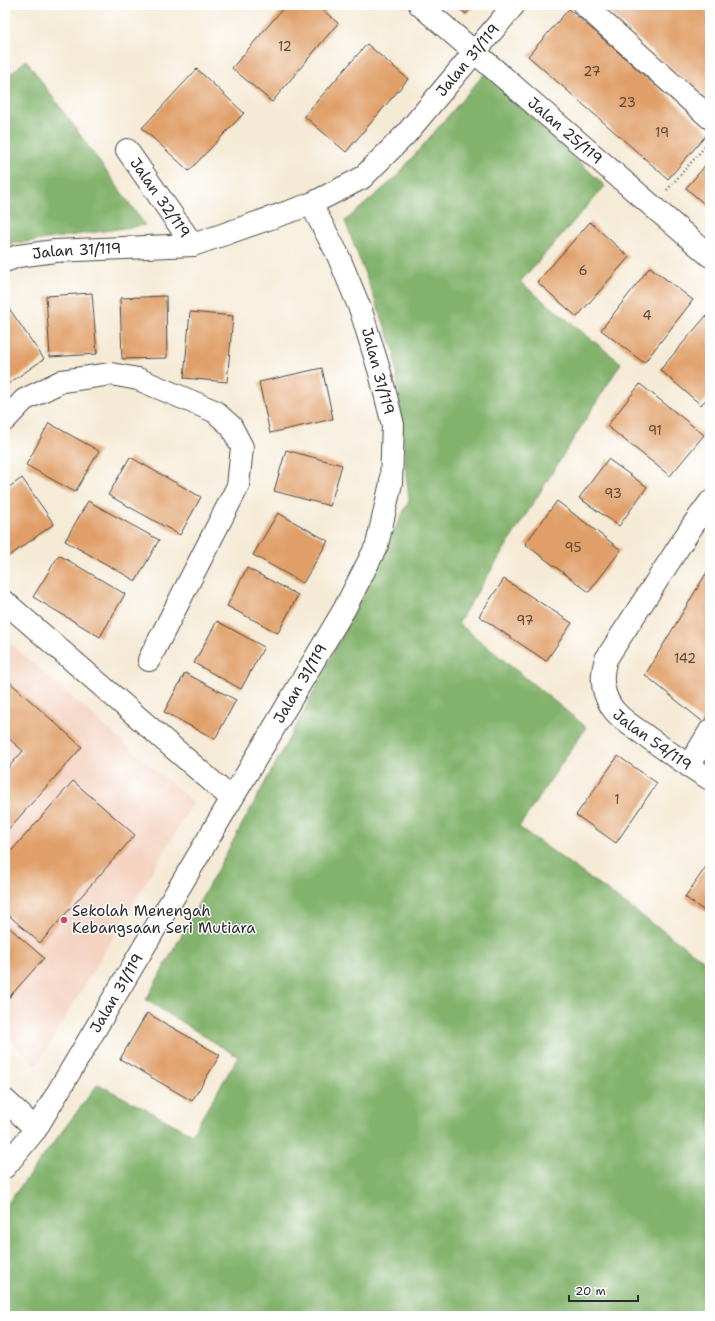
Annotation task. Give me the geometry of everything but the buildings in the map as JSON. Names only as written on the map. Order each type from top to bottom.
[{"type":"street","name":"Jalan 25/119","points":[[420,5],[710,256]]},
{"type":"street","name":"Jalan 31/119","points":[[5,262],[18,256],[55,251],[193,245],[311,204],[362,178],[406,134],[514,5]]},
{"type":"street","points":[[584,5],[710,118]]},
{"type":"street","name":"Jalan 32/119","points":[[127,150],[193,245]]},
{"type":"street","name":"Jalan 31/119","points":[[5,1167],[36,1129],[345,608],[376,545],[391,483],[393,425],[380,372],[361,311],[337,253],[311,204]]},
{"type":"street","points":[[5,420],[24,400],[62,382],[111,374],[138,379],[214,411],[231,426],[242,447],[238,486],[149,660]]},
{"type":"street","name":"Jalan 54/119","points":[[710,502],[693,525],[606,659],[602,674],[604,691],[610,706],[621,718],[710,779]]},
{"type":"street","points":[[5,602],[231,798]]},
{"type":"street","points":[[689,766],[710,731]]},
{"type":"street","points":[[5,1100],[36,1129]]},
{"type":"path","points":[[652,207],[710,141]]},
{"type":"shaded area","name":"Sekolah Menengah Kebangsaan Seri Mutiara","points":[[5,639],[193,803],[37,1065],[5,1037]]},
{"type":"green space","points":[[26,60],[145,225],[5,245],[5,79]]},
{"type":"green space","points":[[485,73],[605,186],[520,282],[621,363],[458,623],[586,727],[519,827],[710,965],[710,1316],[5,1316],[5,1207],[98,1084],[192,1134],[238,1057],[146,1000],[302,715],[409,501],[394,350],[345,221],[394,179]]},
{"type":"place","name":"Sekolah Menengah Kebangsaan Seri Mutiara","points":[[64,920]]}]
